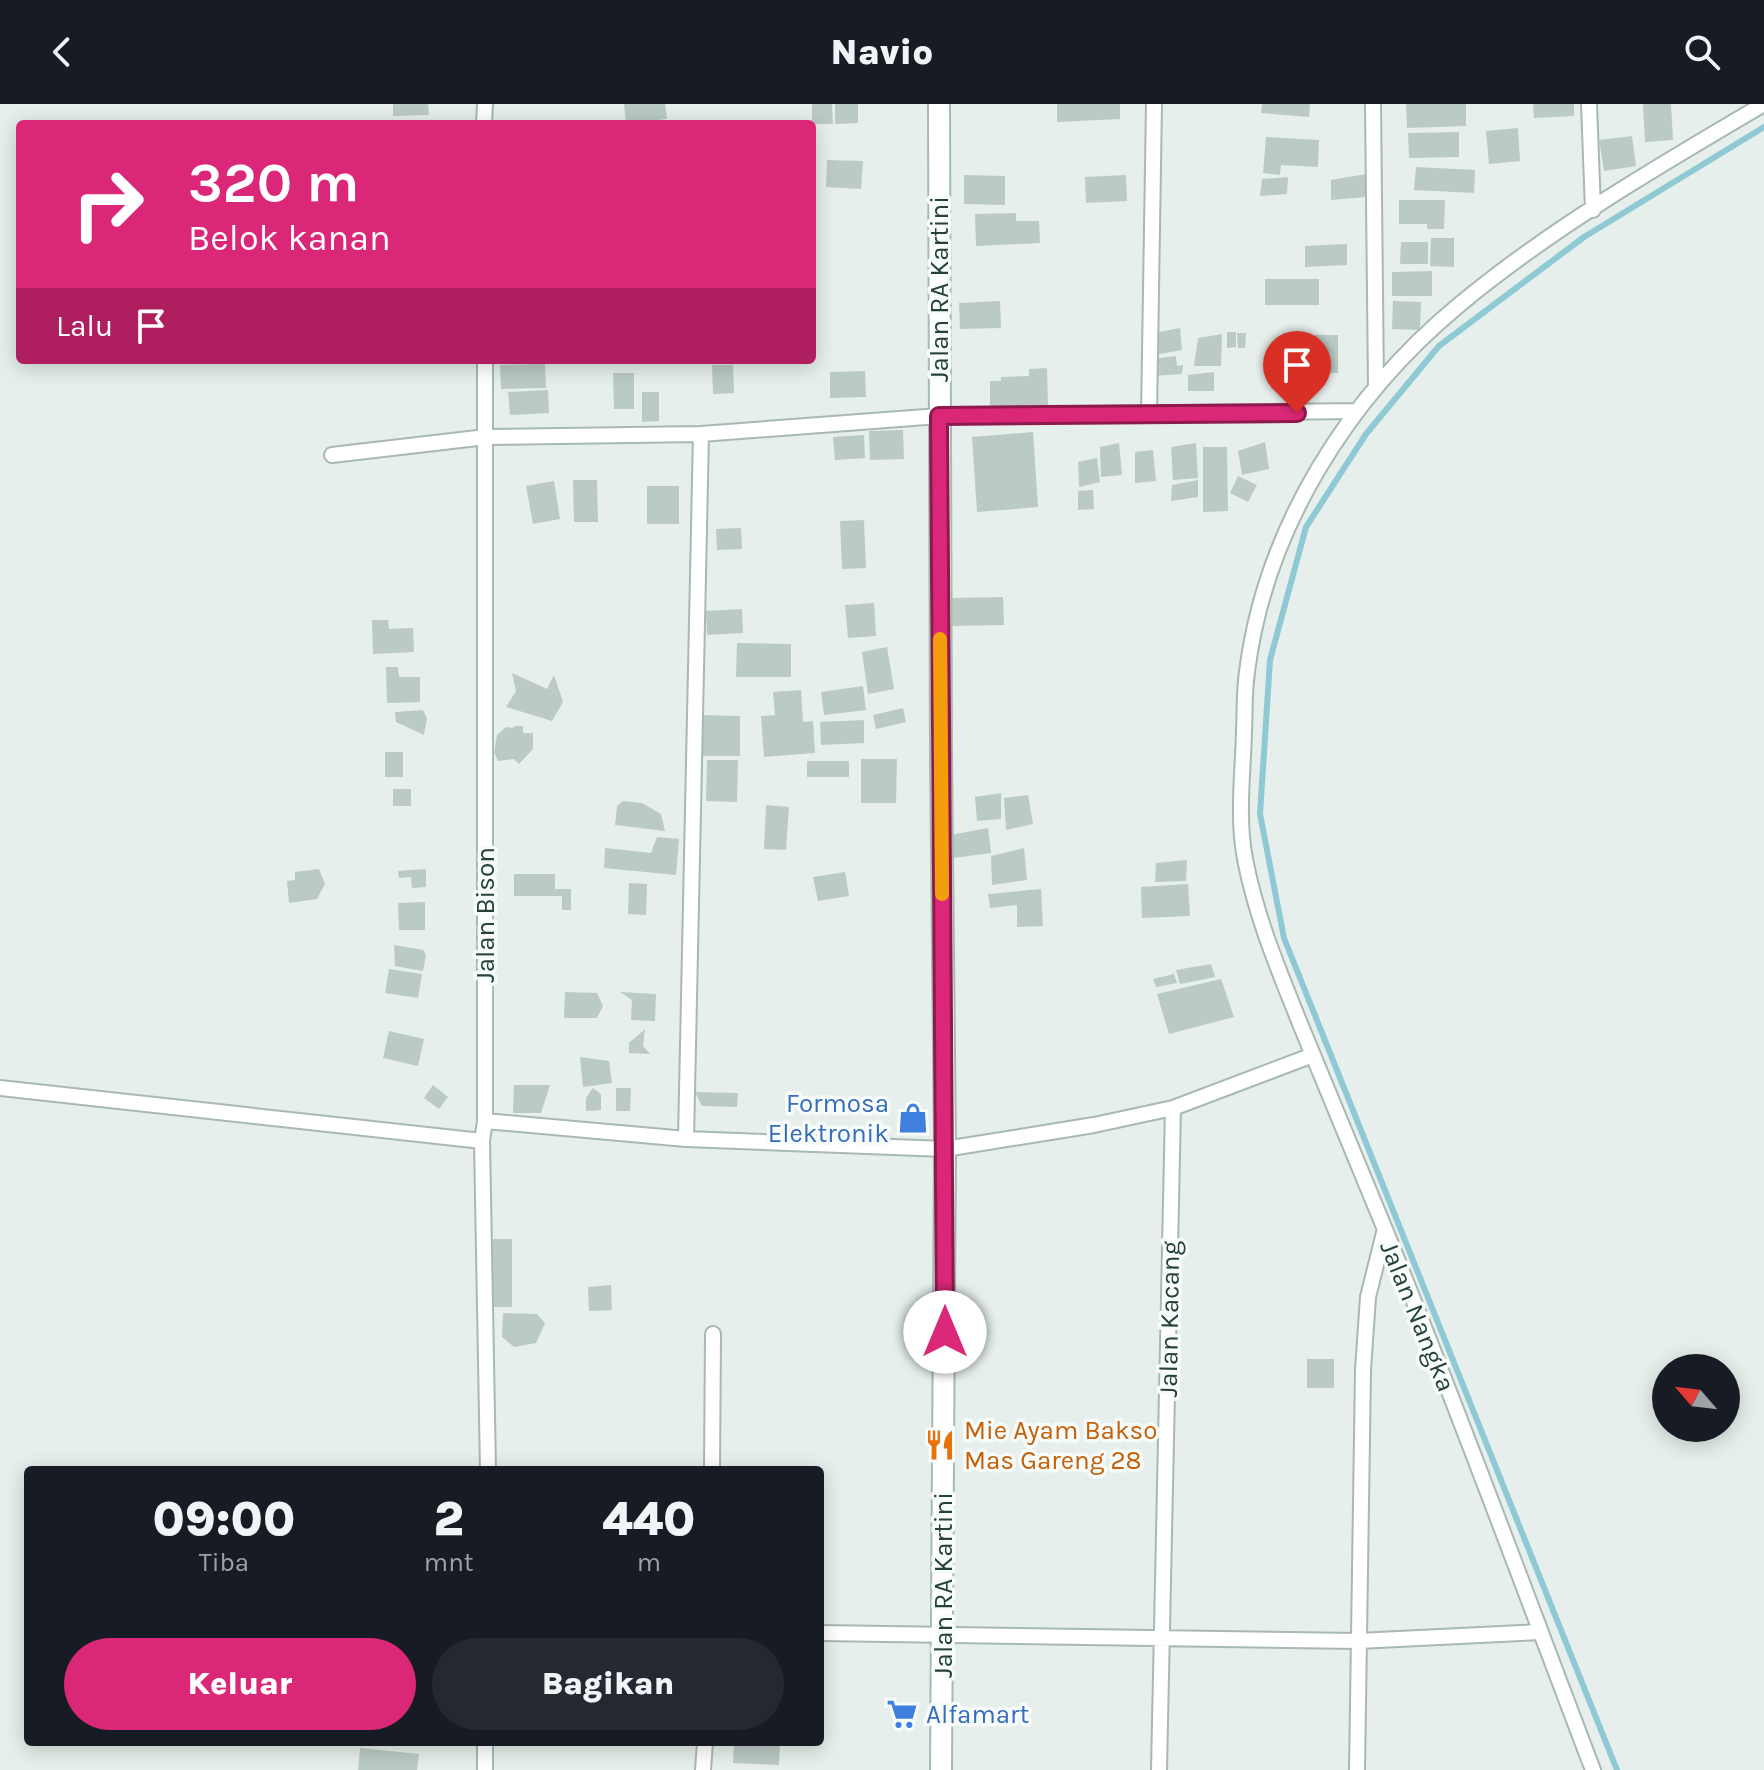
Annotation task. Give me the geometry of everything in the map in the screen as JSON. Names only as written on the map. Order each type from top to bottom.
[{"type":"main road","name":"Jalan RA Kartini","points":[[939,104],[945,1149],[941,1770]]},
{"type":"street","points":[[1149,415],[1154,104]]},
{"type":"street","points":[[1373,104],[1376,387]]},
{"type":"street","points":[[1589,104],[1593,210]]},
{"type":"street","points":[[1385,1229],[1258,914],[1244,854],[1241,810],[1247,672],[1262,597],[1283,538],[1308,486],[1356,411],[1456,307],[1513,263],[1664,163],[1764,104]]},
{"type":"street","name":"Jalan Bison","points":[[485,364],[485,1121],[482,1141],[488,1466]]},
{"type":"street","points":[[332,455],[486,437],[701,434],[939,416],[1356,411]]},
{"type":"street","points":[[686,1139],[701,434]]},
{"type":"street","points":[[485,1121],[686,1139],[945,1149],[1094,1125],[1173,1108],[1313,1055]]},
{"type":"street","points":[[0,1088],[482,1141]]},
{"type":"street","name":"Jalan Kacang","points":[[1159,1770],[1173,1108]]},
{"type":"street","name":"Jalan Nangka","points":[[1385,1229],[1593,1770]]},
{"type":"street","name":"Jalan Nangka","points":[[1357,1770],[1363,1370],[1368,1297],[1385,1229]]},
{"type":"street","points":[[712,1466],[713,1334]]},
{"type":"street","points":[[824,1633],[1358,1641],[1540,1632]]},
{"type":"street","points":[[485,1746],[485,1770]]},
{"type":"street","points":[[703,1770],[705,1746]]},
{"type":"building","points":[[393,104],[428,104],[429,115],[393,116]]},
{"type":"building","points":[[624,104],[665,104],[667,119],[626,120]]},
{"type":"building","points":[[812,104],[832,104],[833,124],[816,124],[816,120],[812,120]]},
{"type":"building","points":[[835,104],[858,104],[858,123],[835,124]]},
{"type":"building","points":[[1057,104],[1120,104],[1120,119],[1057,122]]},
{"type":"building","points":[[1262,104],[1310,104],[1309,117],[1261,113]]},
{"type":"building","points":[[1406,104],[1466,104],[1466,126],[1407,128]]},
{"type":"building","points":[[1533,104],[1574,104],[1574,116],[1534,118]]},
{"type":"building","points":[[1643,104],[1671,104],[1673,140],[1645,142]]},
{"type":"building","points":[[1518,128],[1520,161],[1489,164],[1486,131]]},
{"type":"building","points":[[1459,132],[1459,157],[1409,158],[1408,133]]},
{"type":"building","points":[[1632,136],[1636,166],[1604,171],[1599,140]]},
{"type":"building","points":[[1266,137],[1319,140],[1318,167],[1281,165],[1280,175],[1263,173]]},
{"type":"building","points":[[827,160],[863,161],[861,189],[826,187]]},
{"type":"building","points":[[1416,167],[1475,170],[1474,193],[1414,190]]},
{"type":"building","points":[[1366,174],[1366,197],[1331,200],[1331,180]]},
{"type":"building","points":[[964,175],[1005,176],[1005,205],[964,204]]},
{"type":"building","points":[[1126,175],[1127,201],[1086,203],[1085,177]]},
{"type":"building","points":[[1288,177],[1287,194],[1260,196],[1262,179]]},
{"type":"building","points":[[1399,200],[1445,200],[1444,229],[1427,229],[1427,224],[1399,224]]},
{"type":"building","points":[[1016,213],[1016,221],[1039,221],[1040,243],[976,246],[975,214]]},
{"type":"building","points":[[1431,238],[1454,238],[1454,267],[1430,266]]},
{"type":"building","points":[[1401,242],[1428,242],[1428,264],[1400,264]]},
{"type":"building","points":[[1347,244],[1347,265],[1305,267],[1305,246]]},
{"type":"building","points":[[1432,271],[1432,296],[1392,296],[1392,272]]},
{"type":"building","points":[[1265,279],[1319,279],[1319,305],[1265,305]]},
{"type":"building","points":[[1000,301],[1001,328],[960,329],[959,303]]},
{"type":"building","points":[[1393,301],[1421,302],[1420,330],[1392,329]]},
{"type":"building","points":[[1180,328],[1182,350],[1154,355],[1154,333]]},
{"type":"building","points":[[1227,332],[1236,332],[1236,347],[1227,348]]},
{"type":"building","points":[[1237,333],[1246,333],[1245,348],[1238,348]]},
{"type":"building","points":[[1222,334],[1221,366],[1194,366],[1198,338]]},
{"type":"building","points":[[1295,335],[1338,335],[1338,373],[1294,373]]},
{"type":"building","points":[[1176,356],[1177,366],[1183,365],[1182,374],[1152,376],[1151,369],[1163,367],[1152,367],[1152,359]]},
{"type":"building","points":[[545,364],[546,388],[501,389],[500,365]]},
{"type":"building","points":[[712,365],[733,365],[734,393],[713,394]]},
{"type":"building","points":[[1047,368],[1048,405],[990,407],[990,381],[1001,381],[1001,377],[1029,376],[1029,369]]},
{"type":"building","points":[[865,371],[866,397],[830,398],[830,372]]},
{"type":"building","points":[[1214,372],[1214,391],[1188,391],[1188,375]]},
{"type":"building","points":[[613,373],[634,373],[634,409],[614,409]]},
{"type":"building","points":[[548,390],[549,413],[510,415],[508,392]]},
{"type":"building","points":[[642,392],[659,392],[659,421],[642,422]]},
{"type":"building","points":[[903,430],[904,459],[870,460],[869,431]]},
{"type":"building","points":[[1033,432],[1038,507],[977,512],[972,437]]},
{"type":"building","points":[[864,435],[865,458],[835,460],[833,437]]},
{"type":"building","points":[[1265,442],[1269,469],[1242,475],[1238,451]]},
{"type":"building","points":[[1119,443],[1122,475],[1101,477],[1100,447]]},
{"type":"building","points":[[1196,443],[1198,478],[1173,480],[1171,447]]},
{"type":"building","points":[[1203,447],[1227,447],[1228,511],[1203,512]]},
{"type":"building","points":[[1153,450],[1156,481],[1135,483],[1135,452]]},
{"type":"building","points":[[1097,458],[1100,482],[1079,487],[1078,462]]},
{"type":"building","points":[[1238,476],[1257,485],[1248,502],[1230,493]]},
{"type":"building","points":[[573,480],[597,480],[598,522],[574,522]]},
{"type":"building","points":[[1198,480],[1198,497],[1171,501],[1172,485]]},
{"type":"building","points":[[554,481],[560,519],[533,524],[526,486]]},
{"type":"building","points":[[647,486],[679,486],[679,524],[647,524]]},
{"type":"building","points":[[1093,490],[1094,509],[1078,510],[1078,491]]},
{"type":"building","points":[[864,520],[866,568],[842,569],[840,521]]},
{"type":"building","points":[[741,528],[742,549],[717,550],[716,529]]},
{"type":"building","points":[[1003,597],[1004,625],[951,626],[951,598]]},
{"type":"building","points":[[874,603],[876,636],[848,638],[845,605]]},
{"type":"building","points":[[742,609],[743,633],[707,635],[706,611]]},
{"type":"building","points":[[372,620],[388,620],[389,629],[413,628],[414,652],[373,654]]},
{"type":"building","points":[[737,643],[791,644],[791,677],[736,677]]},
{"type":"building","points":[[887,647],[894,689],[868,694],[862,652]]},
{"type":"building","points":[[386,667],[398,667],[399,677],[420,677],[420,702],[387,703]]},
{"type":"building","points":[[512,673],[547,689],[554,675],[563,702],[552,721],[506,707],[516,691]]},
{"type":"building","points":[[863,686],[866,710],[824,715],[821,692]]},
{"type":"building","points":[[801,690],[803,722],[813,721],[815,753],[764,757],[761,716],[775,715],[773,692]]},
{"type":"building","points":[[903,708],[906,722],[876,729],[873,715]]},
{"type":"building","points":[[423,710],[427,718],[424,735],[396,722],[395,712]]},
{"type":"building","points":[[702,715],[740,716],[740,756],[702,756]]},
{"type":"building","points":[[864,720],[864,743],[821,745],[820,722]]},
{"type":"building","points":[[523,726],[523,733],[533,733],[533,749],[519,764],[514,759],[498,761],[494,752],[497,735],[506,727]]},
{"type":"building","points":[[385,752],[403,752],[403,777],[385,777]]},
{"type":"building","points":[[861,759],[897,759],[896,803],[861,803]]},
{"type":"building","points":[[707,760],[738,760],[737,802],[706,801]]},
{"type":"building","points":[[807,761],[849,761],[849,777],[807,777]]},
{"type":"building","points":[[393,789],[411,789],[411,806],[393,806]]},
{"type":"building","points":[[1001,793],[1001,819],[977,821],[975,797]]},
{"type":"building","points":[[1028,795],[1033,824],[1006,830],[1004,798]]},
{"type":"building","points":[[623,801],[642,803],[661,814],[665,831],[615,825],[617,806]]},
{"type":"building","points":[[766,805],[789,807],[786,850],[764,849]]},
{"type":"building","points":[[988,828],[991,853],[946,859],[945,836]]},
{"type":"building","points":[[657,837],[679,839],[676,875],[604,868],[605,848],[651,853]]},
{"type":"building","points":[[1024,848],[1027,880],[992,885],[991,856]]},
{"type":"building","points":[[1187,860],[1186,881],[1155,882],[1156,863]]},
{"type":"building","points":[[319,869],[325,884],[317,899],[289,903],[287,881],[295,880],[295,872]]},
{"type":"building","points":[[426,869],[426,887],[412,888],[411,877],[399,878],[398,871]]},
{"type":"building","points":[[845,872],[849,896],[818,901],[813,877]]},
{"type":"building","points":[[514,874],[555,874],[555,889],[571,889],[571,910],[562,910],[562,896],[514,896]]},
{"type":"building","points":[[629,883],[647,884],[646,915],[628,914]]},
{"type":"building","points":[[1188,884],[1190,916],[1142,918],[1141,887]]},
{"type":"building","points":[[1041,889],[1043,926],[1017,927],[1017,905],[990,908],[988,894]]},
{"type":"building","points":[[425,902],[425,930],[399,930],[398,903]]},
{"type":"building","points":[[394,945],[423,950],[426,955],[423,971],[395,966]]},
{"type":"building","points":[[1211,964],[1215,977],[1180,984],[1176,970]]},
{"type":"building","points":[[389,969],[422,974],[418,998],[385,993]]},
{"type":"building","points":[[1174,974],[1177,983],[1156,987],[1153,979]]},
{"type":"building","points":[[1221,979],[1234,1017],[1169,1034],[1157,994]]},
{"type":"building","points":[[565,992],[597,993],[603,1006],[597,1018],[564,1018]]},
{"type":"building","points":[[620,992],[656,994],[655,1021],[631,1020],[632,1000]]},
{"type":"building","points":[[645,1029],[643,1046],[650,1054],[629,1053],[629,1043]]},
{"type":"building","points":[[389,1031],[424,1039],[418,1066],[383,1058]]},
{"type":"building","points":[[580,1057],[609,1061],[612,1083],[583,1087]]},
{"type":"building","points":[[433,1085],[448,1097],[439,1109],[424,1098]]},
{"type":"building","points":[[514,1085],[550,1085],[541,1113],[513,1113]]},
{"type":"building","points":[[593,1088],[601,1094],[601,1110],[586,1111],[586,1098]]},
{"type":"building","points":[[616,1088],[631,1088],[630,1111],[616,1111]]},
{"type":"building","points":[[695,1092],[738,1093],[737,1107],[702,1106]]},
{"type":"building","points":[[493,1239],[512,1239],[512,1307],[493,1307]]},
{"type":"building","points":[[611,1285],[612,1310],[589,1311],[588,1287]]},
{"type":"building","points":[[503,1313],[537,1314],[545,1323],[536,1343],[514,1347],[502,1337]]},
{"type":"building","points":[[1307,1359],[1334,1359],[1334,1388],[1307,1388]]},
{"type":"building","points":[[734,1746],[780,1746],[779,1765],[733,1763]]},
{"type":"building","points":[[360,1748],[419,1754],[417,1770],[358,1770]]},
{"type":"waterway","points":[[1617,1770],[1284,938],[1260,814],[1270,660],[1306,527],[1366,434],[1439,346],[1584,237],[1764,127]]},
{"type":"slow traffic","points":[[940,639],[942,894]]},
{"type":"place","name":"Formosa Elektronik","points":[[913,1118]]},
{"type":"place","name":"Mie Ayam Bakso Mas Gareng 28","points":[[940,1445]]},
{"type":"place","name":"Alfamart","points":[[902,1714]]},
{"type":"route","points":[[945,1332],[939,416],[1297,413]]}]
